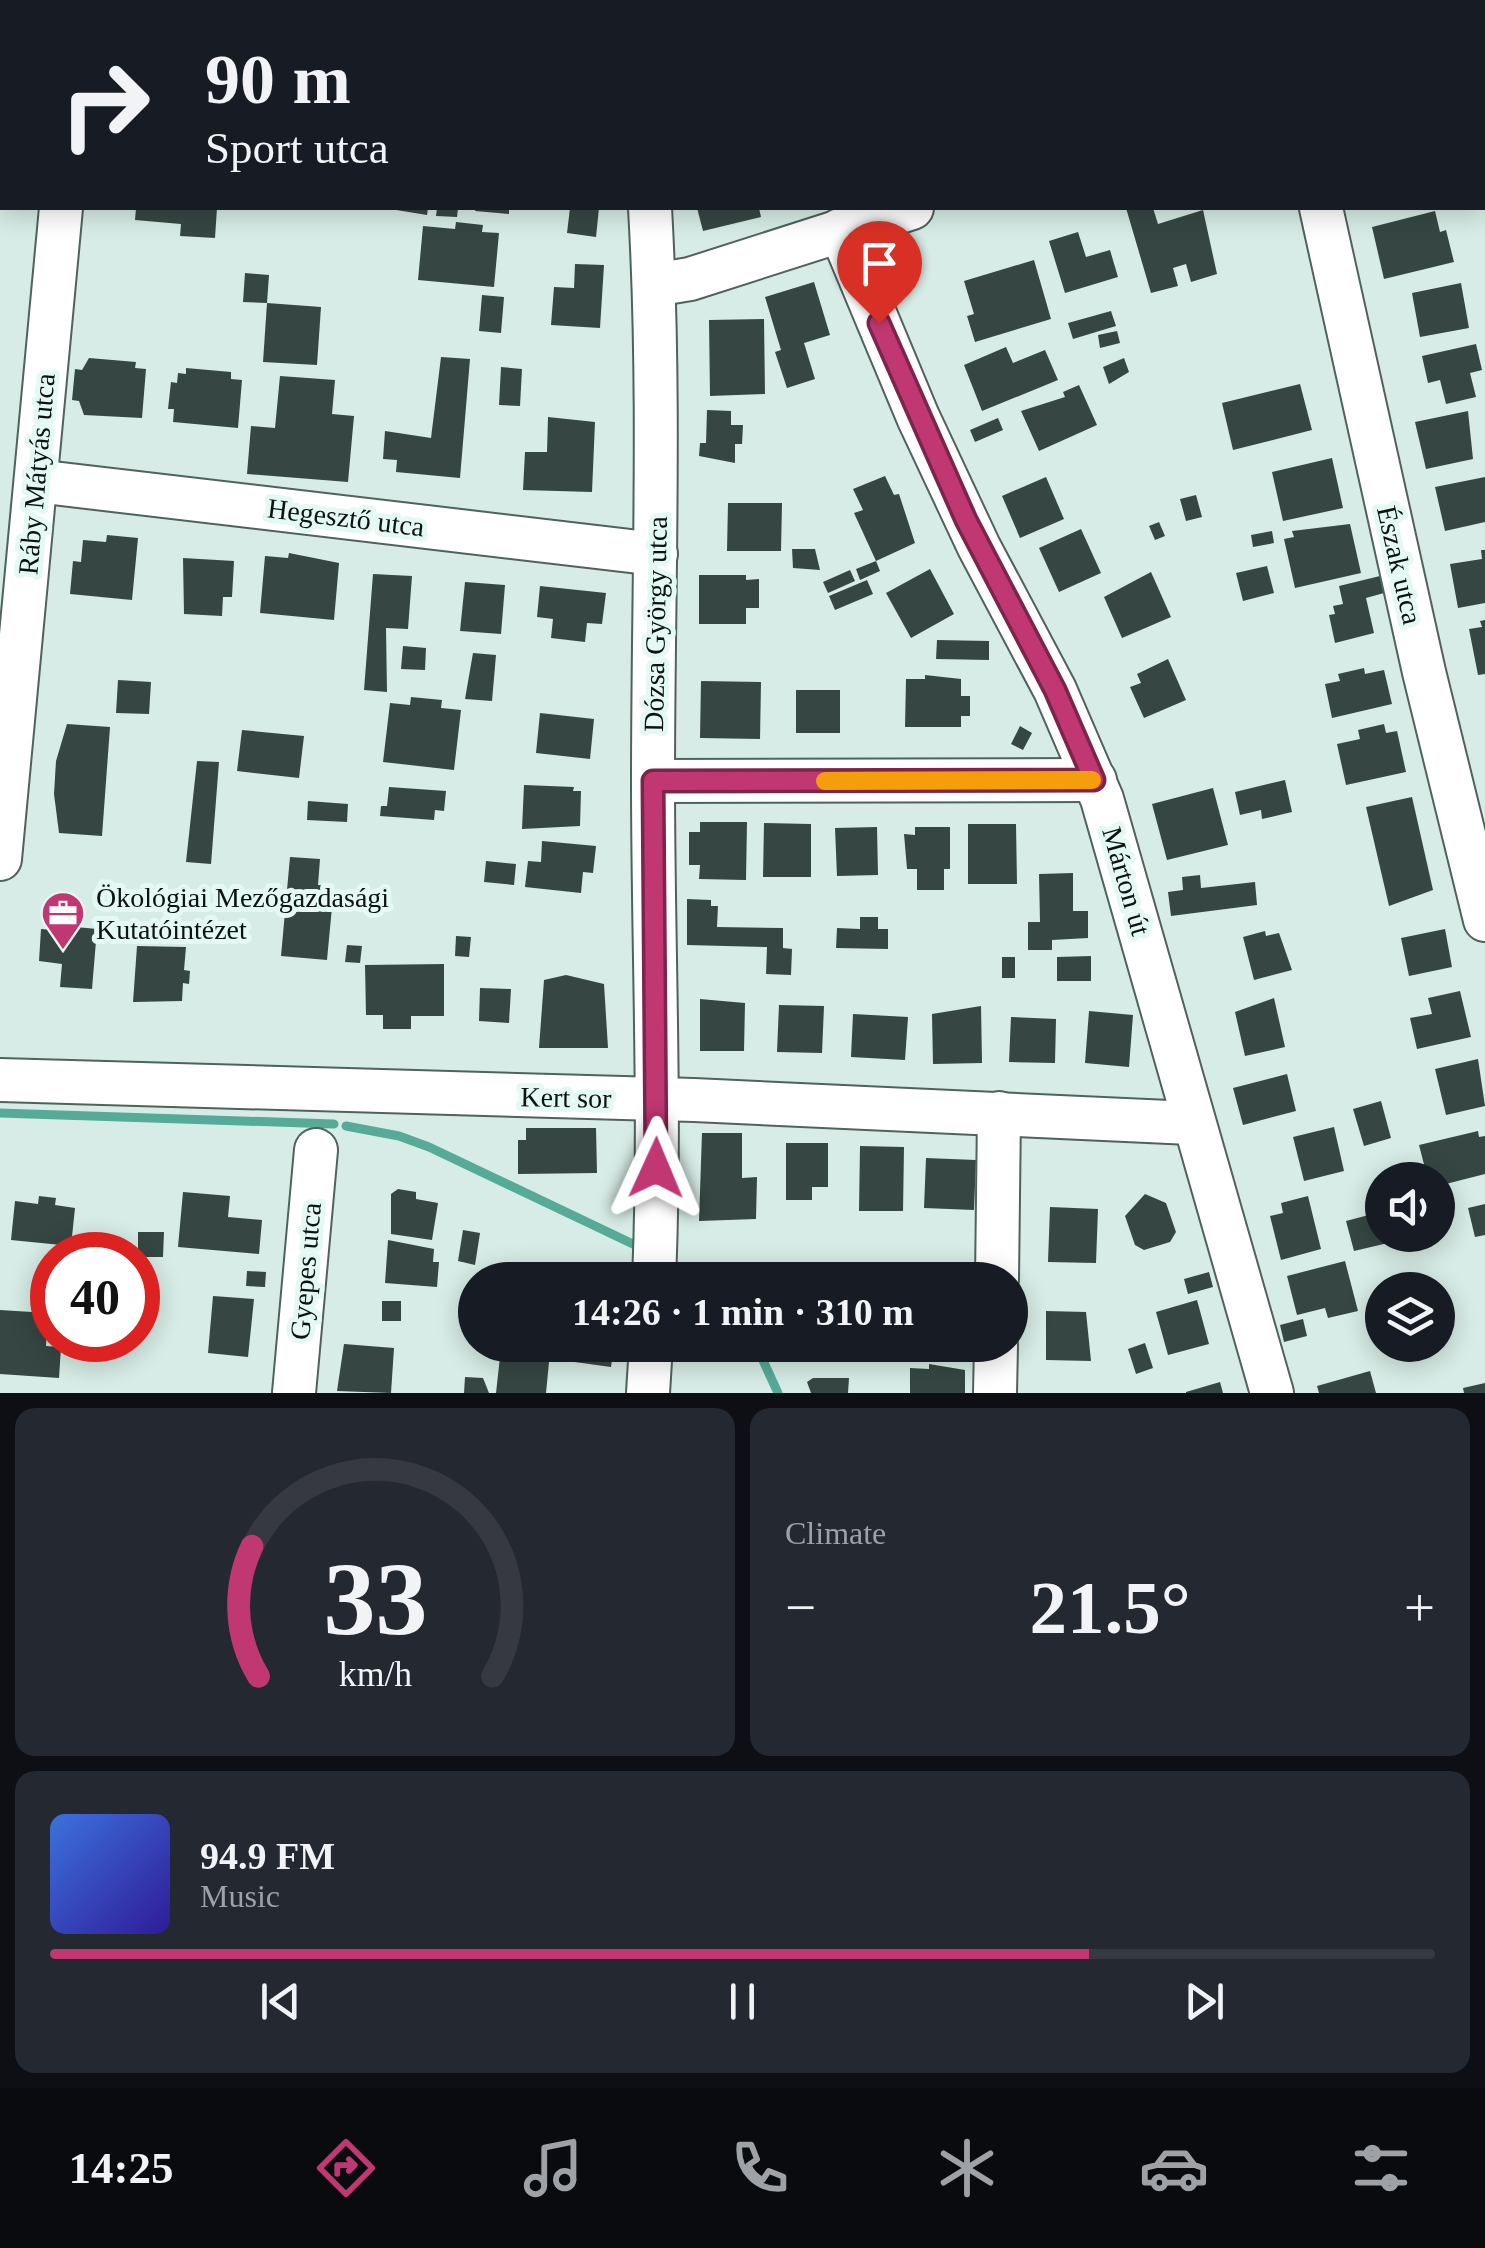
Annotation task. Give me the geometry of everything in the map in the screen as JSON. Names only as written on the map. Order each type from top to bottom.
[{"type":"street","name":"Ráby Mátyás utca","points":[[0,859],[61,210]]},
{"type":"street","name":"Dózsa György utca","points":[[650,210],[656,554],[653,781],[658,1099],[654,1262]]},
{"type":"street","points":[[654,285],[690,279],[905,210]]},
{"type":"street","name":"Észak utca","points":[[1321,210],[1424,672],[1485,920]]},
{"type":"street","name":"Márton út","points":[[840,230],[918,417],[979,547],[1055,690],[1094,780],[1127,876],[1192,1123],[1272,1393]]},
{"type":"street","name":"Hegesztő utca","points":[[36,481],[656,554]]},
{"type":"street","points":[[653,781],[1094,780]]},
{"type":"street","name":"Kert sor","points":[[0,1080],[658,1099],[1192,1123]]},
{"type":"street","points":[[997,1262],[999,1112]]},
{"type":"street","name":"Gyepes utca","points":[[294,1393],[316,1150]]},
{"type":"street","points":[[648,1393],[649,1362]]},
{"type":"street","points":[[995,1393],[996,1362]]},
{"type":"building","points":[[136,210],[217,210],[215,238],[180,236],[181,224],[135,220]]},
{"type":"building","points":[[396,210],[428,210],[427,215]]},
{"type":"building","points":[[437,210],[458,210],[457,217],[436,216]]},
{"type":"building","points":[[509,210],[509,214],[475,211]]},
{"type":"building","points":[[570,210],[599,210],[596,237],[567,233]]},
{"type":"building","points":[[698,210],[759,210],[761,217],[703,231]]},
{"type":"building","points":[[1127,210],[1154,210],[1158,224],[1203,210],[1217,274],[1191,282],[1186,264],[1173,268],[1178,286],[1151,293]]},
{"type":"building","points":[[1435,211],[1440,232],[1446,230],[1454,262],[1384,279],[1372,227]]},
{"type":"building","points":[[456,222],[483,225],[482,232],[499,233],[494,287],[418,280],[423,226],[455,229]]},
{"type":"building","points":[[1078,232],[1086,257],[1110,250],[1118,277],[1065,293],[1049,241]]},
{"type":"building","points":[[1034,260],[1051,319],[975,342],[967,316],[974,314],[964,281]]},
{"type":"building","points":[[575,264],[604,265],[600,328],[551,325],[554,287],[574,288]]},
{"type":"building","points":[[245,273],[269,275],[267,303],[243,302]]},
{"type":"building","points":[[814,282],[830,335],[804,343],[815,379],[787,388],[775,352],[781,350],[765,297]]},
{"type":"building","points":[[1461,283],[1469,328],[1420,337],[1412,293]]},
{"type":"building","points":[[482,295],[504,297],[501,333],[479,331]]},
{"type":"building","points":[[267,303],[321,307],[317,365],[263,362]]},
{"type":"building","points":[[1111,311],[1116,326],[1073,339],[1068,323]]},
{"type":"building","points":[[764,319],[765,394],[710,396],[709,320]]},
{"type":"building","points":[[1117,331],[1120,343],[1100,348],[1098,335]]},
{"type":"building","points":[[1476,344],[1482,370],[1470,373],[1476,397],[1446,404],[1440,380],[1428,383],[1422,356]]},
{"type":"building","points":[[1006,347],[1013,363],[1045,350],[1058,380],[982,411],[964,365]]},
{"type":"building","points":[[441,357],[470,359],[460,478],[396,472],[397,460],[383,459],[385,431],[431,438]]},
{"type":"building","points":[[89,358],[136,362],[135,368],[146,369],[142,418],[84,415],[79,401],[72,400],[75,369],[82,370]]},
{"type":"building","points":[[1124,358],[1129,372],[1109,384],[1103,367]]},
{"type":"building","points":[[501,367],[522,369],[520,406],[499,405]]},
{"type":"building","points":[[186,368],[231,372],[231,379],[242,380],[238,428],[173,422],[174,409],[168,409],[171,382],[177,383],[178,373],[186,374]]},
{"type":"building","points":[[280,376],[335,380],[332,414],[354,416],[348,482],[247,474],[251,426],[275,428]]},
{"type":"building","points":[[1300,384],[1312,430],[1233,450],[1222,403]]},
{"type":"building","points":[[1079,385],[1097,425],[1039,451],[1021,411],[1065,397],[1063,392]]},
{"type":"building","points":[[707,410],[731,411],[731,425],[743,425],[742,444],[735,444],[735,463],[699,456],[700,443],[706,443]]},
{"type":"building","points":[[1468,411],[1473,459],[1426,469],[1415,422]]},
{"type":"building","points":[[548,417],[595,422],[592,492],[523,490],[525,452],[547,452]]},
{"type":"building","points":[[998,418],[1003,430],[975,442],[970,430]]},
{"type":"building","points":[[1332,458],[1343,508],[1283,521],[1272,472]]},
{"type":"building","points":[[885,476],[894,495],[899,494],[915,543],[876,561],[854,513],[863,510],[853,489]]},
{"type":"building","points":[[1046,477],[1064,519],[1020,538],[1002,496]]},
{"type":"building","points":[[1485,477],[1485,522],[1445,531],[1435,487]]},
{"type":"building","points":[[1196,495],[1202,517],[1186,521],[1180,499]]},
{"type":"building","points":[[728,503],[782,503],[781,551],[727,551]]},
{"type":"building","points":[[1159,522],[1165,536],[1155,540],[1149,526]]},
{"type":"building","points":[[1350,524],[1361,573],[1295,588],[1284,539],[1294,537],[1292,531]]},
{"type":"building","points":[[1081,529],[1101,573],[1059,592],[1039,548]]},
{"type":"building","points":[[1272,531],[1274,543],[1253,547],[1251,535]]},
{"type":"building","points":[[107,535],[138,538],[132,600],[70,594],[73,561],[81,562],[83,540],[106,542]]},
{"type":"building","points":[[792,549],[815,549],[820,570],[793,568]]},
{"type":"building","points":[[1481,550],[1485,550],[1485,603],[1458,608],[1450,564],[1482,559]]},
{"type":"building","points":[[289,553],[339,563],[334,620],[260,613],[265,556],[288,558]]},
{"type":"building","points":[[183,558],[234,561],[232,597],[223,597],[222,616],[184,614]]},
{"type":"building","points":[[876,561],[880,571],[860,580],[856,569]]},
{"type":"building","points":[[1267,566],[1274,593],[1243,601],[1236,573]]},
{"type":"building","points":[[930,569],[954,614],[911,638],[886,593]]},
{"type":"building","points":[[850,570],[855,581],[828,593],[823,582]]},
{"type":"building","points":[[1151,572],[1171,617],[1122,638],[1104,597]]},
{"type":"building","points":[[373,574],[412,576],[408,629],[386,628],[387,692],[364,690]]},
{"type":"building","points":[[699,575],[746,575],[746,580],[759,579],[759,608],[746,608],[746,624],[699,624]]},
{"type":"building","points":[[1380,576],[1384,593],[1366,598],[1374,633],[1335,643],[1329,615],[1335,614],[1333,606],[1343,604],[1339,586]]},
{"type":"building","points":[[867,580],[873,594],[835,610],[829,596]]},
{"type":"building","points":[[465,582],[505,585],[501,634],[460,631]]},
{"type":"building","points":[[540,586],[606,593],[602,624],[587,623],[585,642],[551,638],[553,619],[537,617]]},
{"type":"building","points":[[1485,620],[1485,674],[1478,675],[1469,629],[1482,627],[1480,621]]},
{"type":"building","points":[[937,640],[989,641],[989,660],[936,659]]},
{"type":"building","points":[[403,646],[426,648],[425,670],[401,669]]},
{"type":"building","points":[[473,653],[496,655],[492,701],[465,699]]},
{"type":"building","points":[[1168,659],[1186,700],[1144,718],[1130,687],[1141,683],[1137,674]]},
{"type":"building","points":[[1364,668],[1365,674],[1384,670],[1392,704],[1332,718],[1325,684],[1340,681],[1338,674]]},
{"type":"building","points":[[925,675],[961,679],[961,696],[970,696],[970,716],[961,716],[961,727],[905,727],[906,679],[925,679]]},
{"type":"building","points":[[118,680],[151,682],[149,714],[116,713]]},
{"type":"building","points":[[701,681],[761,682],[760,739],[700,738]]},
{"type":"building","points":[[796,690],[840,690],[840,733],[796,733]]},
{"type":"building","points":[[411,697],[442,700],[441,708],[461,710],[454,770],[383,762],[390,703],[410,705]]},
{"type":"building","points":[[540,713],[594,719],[590,759],[536,753]]},
{"type":"building","points":[[67,724],[110,727],[102,836],[59,833],[54,794],[56,761]]},
{"type":"building","points":[[1384,724],[1386,733],[1397,731],[1406,772],[1346,785],[1337,744],[1360,739],[1358,730]]},
{"type":"building","points":[[1020,726],[1032,733],[1023,750],[1011,744]]},
{"type":"building","points":[[242,730],[304,736],[299,778],[237,771]]},
{"type":"building","points":[[197,761],[219,762],[211,864],[186,862]]},
{"type":"building","points":[[1285,780],[1292,812],[1262,819],[1261,810],[1240,815],[1235,792]]},
{"type":"building","points":[[524,785],[574,787],[573,791],[581,791],[580,826],[522,829]]},
{"type":"building","points":[[389,787],[446,791],[444,811],[435,810],[434,820],[380,816],[381,806],[387,806]]},
{"type":"building","points":[[1213,788],[1228,845],[1167,860],[1152,804]]},
{"type":"building","points":[[1412,797],[1433,890],[1389,906],[1366,807]]},
{"type":"building","points":[[308,801],[348,804],[347,822],[307,820]]},
{"type":"building","points":[[700,822],[747,822],[746,880],[699,879],[700,865],[689,865],[689,832],[700,832]]},
{"type":"building","points":[[764,823],[811,824],[811,877],[763,877]]},
{"type":"building","points":[[968,824],[1016,824],[1017,884],[968,884]]},
{"type":"building","points":[[877,827],[878,875],[837,876],[835,828]]},
{"type":"building","points":[[915,827],[950,827],[950,869],[944,869],[944,890],[917,890],[917,869],[907,869],[904,834],[915,835]]},
{"type":"building","points":[[542,841],[596,846],[593,873],[583,872],[581,893],[525,887],[528,861],[541,862]]},
{"type":"building","points":[[290,857],[320,859],[318,885],[334,886],[327,960],[281,956]]},
{"type":"building","points":[[486,861],[516,864],[514,885],[484,882]]},
{"type":"building","points":[[1073,873],[1073,911],[1088,911],[1088,938],[1052,940],[1052,950],[1028,950],[1028,922],[1040,922],[1039,874]]},
{"type":"building","points":[[1200,875],[1201,888],[1255,882],[1257,905],[1171,916],[1168,892],[1183,890],[1182,877]]},
{"type":"building","points":[[687,899],[711,900],[711,906],[718,906],[717,927],[783,928],[783,948],[792,949],[791,975],[766,974],[767,947],[687,945]]},
{"type":"building","points":[[860,917],[878,917],[878,929],[888,929],[888,949],[836,948],[837,928],[860,929]]},
{"type":"building","points":[[65,926],[97,929],[92,989],[60,987],[62,964],[39,961],[41,929],[65,931]]},
{"type":"building","points":[[1445,929],[1452,967],[1409,976],[1401,938]]},
{"type":"building","points":[[1265,931],[1266,936],[1279,933],[1292,970],[1254,980],[1243,937]]},
{"type":"building","points":[[456,936],[471,937],[469,957],[455,956]]},
{"type":"building","points":[[347,945],[362,946],[360,963],[345,962]]},
{"type":"building","points":[[137,946],[186,947],[184,970],[190,971],[189,984],[183,983],[182,1001],[133,1002]]},
{"type":"building","points":[[1091,956],[1091,981],[1057,981],[1057,957]]},
{"type":"building","points":[[1002,957],[1015,957],[1015,978],[1002,978]]},
{"type":"building","points":[[444,964],[444,1016],[411,1016],[411,1029],[383,1029],[383,1015],[366,1015],[365,965]]},
{"type":"building","points":[[566,975],[604,984],[608,1048],[539,1048],[544,980]]},
{"type":"building","points":[[480,988],[511,989],[509,1023],[479,1021]]},
{"type":"building","points":[[1460,991],[1471,1037],[1417,1049],[1410,1018],[1432,1014],[1428,998]]},
{"type":"building","points":[[1274,998],[1285,1047],[1245,1056],[1235,1012]]},
{"type":"building","points":[[700,999],[745,1003],[744,1051],[700,1051]]},
{"type":"building","points":[[779,1005],[824,1006],[822,1053],[777,1052]]},
{"type":"building","points":[[981,1006],[982,1063],[933,1064],[932,1014]]},
{"type":"building","points":[[1089,1011],[1133,1015],[1129,1067],[1085,1063]]},
{"type":"building","points":[[853,1014],[908,1017],[905,1060],[851,1057]]},
{"type":"building","points":[[1011,1017],[1056,1019],[1055,1063],[1009,1062]]},
{"type":"building","points":[[1478,1059],[1485,1106],[1446,1115],[1435,1069]]},
{"type":"building","points":[[1287,1074],[1296,1111],[1243,1125],[1233,1088]]},
{"type":"building","points":[[1381,1101],[1391,1138],[1364,1146],[1353,1109]]},
{"type":"building","points":[[1334,1127],[1344,1171],[1304,1181],[1293,1137]]},
{"type":"building","points":[[526,1128],[596,1128],[597,1173],[518,1174],[518,1140],[526,1140]]},
{"type":"building","points":[[1478,1131],[1479,1137],[1485,1136],[1485,1174],[1455,1182],[1455,1162],[1423,1162],[1419,1145]]},
{"type":"building","points":[[702,1133],[742,1133],[742,1178],[757,1177],[756,1219],[699,1221]]},
{"type":"building","points":[[786,1143],[828,1143],[828,1187],[812,1187],[812,1200],[786,1200]]},
{"type":"building","points":[[860,1146],[904,1147],[903,1211],[859,1211]]},
{"type":"building","points":[[926,1158],[976,1160],[974,1210],[924,1208]]},
{"type":"building","points":[[398,1189],[416,1192],[416,1199],[438,1203],[432,1240],[391,1234],[391,1194]]},
{"type":"building","points":[[183,1192],[230,1196],[228,1217],[262,1220],[259,1254],[178,1247]]},
{"type":"building","points":[[1145,1194],[1166,1203],[1176,1232],[1170,1242],[1144,1250],[1135,1245],[1125,1216]]},
{"type":"building","points":[[39,1196],[56,1198],[55,1205],[75,1208],[72,1232],[30,1232],[30,1242],[11,1240],[15,1201],[38,1204]]},
{"type":"building","points":[[1308,1196],[1321,1249],[1281,1260],[1270,1216],[1283,1213],[1281,1203]]},
{"type":"building","points":[[1485,1204],[1485,1235],[1475,1237],[1468,1208]]},
{"type":"building","points":[[1050,1207],[1098,1209],[1096,1263],[1048,1262]]},
{"type":"building","points":[[1365,1216],[1365,1248],[1354,1251],[1346,1221]]},
{"type":"building","points":[[463,1230],[480,1233],[475,1262],[458,1261]]},
{"type":"building","points":[[160,1232],[164,1232],[160,1257]]},
{"type":"building","points":[[388,1240],[434,1249],[433,1262],[439,1262],[437,1287],[385,1283]]},
{"type":"building","points":[[1345,1261],[1358,1311],[1328,1318],[1325,1308],[1297,1315],[1287,1276]]},
{"type":"building","points":[[247,1271],[266,1272],[265,1287],[246,1286]]},
{"type":"building","points":[[1209,1272],[1213,1287],[1188,1294],[1184,1279]]},
{"type":"building","points":[[213,1296],[254,1299],[248,1357],[208,1353]]},
{"type":"building","points":[[1197,1300],[1209,1344],[1168,1355],[1156,1312]]},
{"type":"building","points":[[382,1301],[401,1301],[401,1321],[382,1321]]},
{"type":"building","points":[[0,1310],[30,1312],[30,1362],[60,1362],[59,1378],[0,1374]]},
{"type":"building","points":[[1046,1311],[1086,1312],[1091,1361],[1046,1360]]},
{"type":"building","points":[[1303,1319],[1307,1336],[1284,1342],[1280,1325]]},
{"type":"building","points":[[1145,1343],[1153,1368],[1136,1374],[1128,1349]]},
{"type":"building","points":[[344,1344],[394,1348],[391,1393],[337,1391]]},
{"type":"building","points":[[499,1362],[549,1362],[546,1393],[496,1393]]},
{"type":"building","points":[[574,1362],[612,1362],[611,1367]]},
{"type":"building","points":[[929,1364],[965,1370],[965,1393],[910,1393],[910,1368],[929,1369]]},
{"type":"building","points":[[1370,1371],[1376,1393],[1319,1393],[1317,1386]]},
{"type":"building","points":[[465,1377],[483,1378],[489,1393],[464,1393]]},
{"type":"building","points":[[813,1378],[849,1378],[848,1393],[811,1393],[807,1382]]},
{"type":"building","points":[[1220,1382],[1223,1393],[1186,1393],[1186,1392]]},
{"type":"building","points":[[1485,1383],[1485,1393],[1464,1393],[1463,1388]]},
{"type":"waterway","points":[[0,1113],[334,1124]]},
{"type":"waterway","points":[[346,1126],[399,1136],[429,1147],[635,1245]]},
{"type":"waterway","points":[[764,1362],[778,1393]]},
{"type":"slow traffic","points":[[825,781],[1092,780]]},
{"type":"place","name":"Ökológiai Mezőgazdasági Kutatóintézet","points":[[63,951]]},
{"type":"route","points":[[656,1168],[653,781],[1094,780],[1055,690],[966,520],[879,323]]}]
